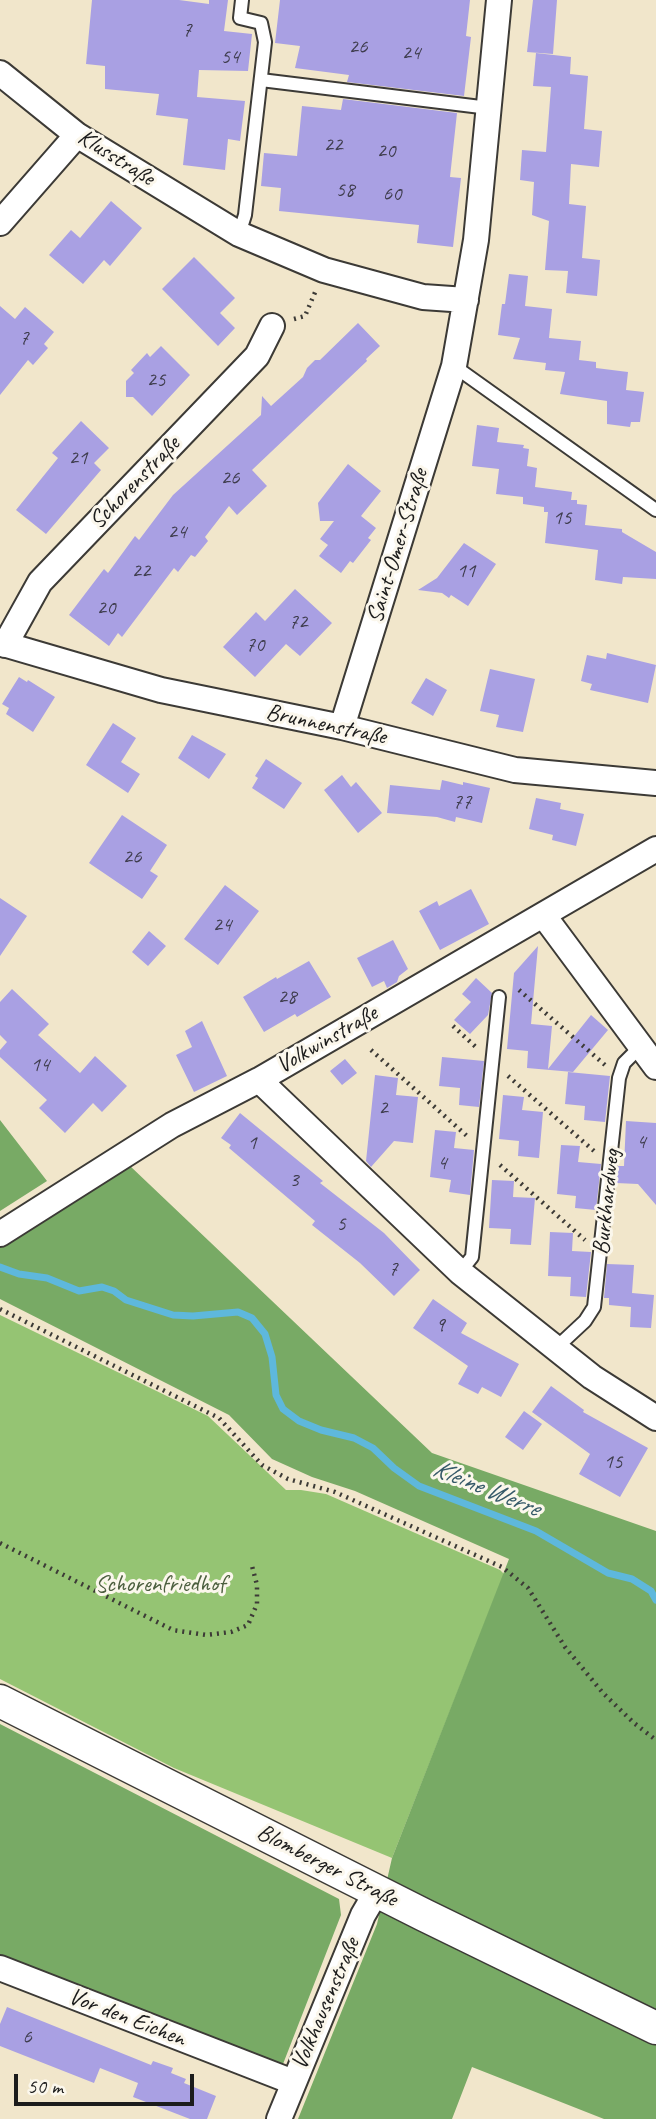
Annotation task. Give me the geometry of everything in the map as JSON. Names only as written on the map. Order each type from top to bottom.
[{"type":"street","name":"Saint-Omer-Straße","points":[[342,727],[454,366],[476,240],[499,0]]},
{"type":"street","name":"Klusstraße","points":[[0,73],[77,135],[239,234],[324,270],[423,297],[466,300]]},
{"type":"street","points":[[0,223],[77,135]]},
{"type":"street","name":"Schorenstraße","points":[[2,644],[40,582],[257,356],[272,326]]},
{"type":"street","name":"Brunnenstraße","points":[[2,644],[161,690],[342,727],[515,770],[656,783]]},
{"type":"street","name":"Volkwinstraße","points":[[0,1234],[172,1125],[259,1080],[656,849]]},
{"type":"street","points":[[544,916],[656,1067]]},
{"type":"street","points":[[259,1080],[460,1272],[592,1377],[656,1418]]},
{"type":"street","name":"Blomberger Straße","points":[[0,1701],[656,2028]]},
{"type":"street","name":"Volkhausenstraße","points":[[279,2119],[363,1915],[377,1891]]},
{"type":"street","name":"Vor den Eichen","points":[[0,1968],[293,2082]]},
{"type":"lane","points":[[239,234],[245,215],[265,42],[261,23],[240,18],[242,0]]},
{"type":"lane","points":[[261,80],[489,108]]},
{"type":"lane","points":[[454,366],[656,510]]},
{"type":"lane","points":[[460,1272],[472,1257],[499,997]]},
{"type":"lane","name":"Burkhardweg","points":[[556,1348],[585,1321],[594,1307],[619,1078],[624,1063],[640,1047]]},
{"type":"path","points":[[519,990],[619,1078]]},
{"type":"path","points":[[371,1051],[473,1142]]},
{"type":"path","points":[[551,1114],[595,1152]]},
{"type":"path","points":[[484,1150],[591,1245]]},
{"type":"path","points":[[0,1309],[219,1418],[262,1465],[288,1479],[335,1492],[502,1567],[528,1588],[565,1647],[603,1693],[656,1740]]},
{"type":"path","points":[[0,1543],[173,1630],[206,1635],[231,1632],[248,1625],[257,1604],[257,1585],[252,1566]]},
{"type":"green space","points":[[0,1120],[47,1181],[0,1211]]},
{"type":"green space","points":[[129,1165],[432,1453],[656,1531],[656,2119],[604,2119],[472,2067],[452,2119],[298,2119],[377,1924],[392,1858],[509,1559],[355,1491],[312,1477],[272,1459],[229,1415],[0,1299],[0,1240]]},
{"type":"green space","name":"Schorenfriedhof","points":[[0,1315],[208,1416],[286,1490],[326,1494],[504,1574],[392,1858],[174,1768],[0,1679]]},
{"type":"green space","points":[[0,1724],[339,1899],[341,1915],[283,2064],[0,1956]]},
{"type":"building","points":[[92,0],[179,0],[209,4],[209,0],[228,0],[224,31],[252,34],[248,71],[199,70],[197,97],[245,101],[240,141],[228,139],[225,170],[183,165],[188,119],[156,115],[159,94],[105,89],[105,66],[86,64]]},
{"type":"building","points":[[280,0],[470,0],[466,36],[471,37],[464,96],[347,82],[349,75],[295,68],[300,46],[275,43]]},
{"type":"building","points":[[533,0],[557,0],[553,54],[527,52]]},
{"type":"building","points":[[536,53],[571,57],[570,74],[588,76],[584,129],[602,131],[599,167],[571,164],[569,204],[586,206],[582,258],[600,260],[597,296],[566,293],[568,271],[545,270],[549,221],[532,215],[534,182],[520,180],[522,150],[546,152],[551,87],[533,86]]},
{"type":"building","points":[[343,99],[457,113],[450,177],[461,178],[453,247],[417,243],[419,225],[279,211],[281,188],[261,186],[264,153],[297,156],[302,106],[341,110]]},
{"type":"building","points":[[111,201],[142,228],[110,266],[104,260],[83,284],[49,255],[71,230],[80,238]]},
{"type":"building","points":[[194,257],[235,298],[220,313],[235,328],[218,346],[162,289]]},
{"type":"building","points":[[509,274],[528,276],[525,306],[552,309],[549,338],[581,341],[579,360],[596,362],[596,368],[628,372],[626,390],[644,392],[640,422],[631,422],[630,427],[607,424],[607,401],[560,394],[565,372],[545,370],[546,363],[513,359],[520,338],[498,335]]},
{"type":"building","points":[[0,306],[15,319],[25,307],[54,332],[44,344],[48,348],[33,365],[28,360],[0,395]]},
{"type":"building","points":[[358,323],[380,346],[252,470],[267,486],[237,515],[229,506],[205,537],[208,541],[195,557],[191,555],[178,572],[174,568],[122,637],[118,633],[109,646],[69,615],[104,569],[108,573],[135,536],[139,540],[173,495],[261,415],[262,396],[271,406],[303,377],[315,360],[320,360]]},
{"type":"building","points":[[161,346],[190,375],[152,416],[133,397],[126,397],[126,381],[134,373],[131,370],[147,353],[150,357]]},
{"type":"building","points":[[81,421],[109,448],[94,463],[101,470],[46,534],[16,510],[58,458],[52,453]]},
{"type":"building","points":[[477,425],[499,428],[497,442],[524,445],[523,448],[529,449],[527,466],[537,468],[535,487],[572,492],[571,500],[587,505],[585,525],[622,529],[622,532],[656,552],[656,579],[623,577],[622,584],[595,580],[598,550],[545,543],[548,512],[544,512],[544,507],[523,504],[523,497],[496,494],[499,469],[472,466]]},
{"type":"building","points":[[348,464],[381,491],[361,516],[376,528],[368,538],[371,540],[353,563],[350,561],[341,573],[319,556],[328,545],[320,539],[334,521],[320,521],[318,503]]},
{"type":"building","points":[[464,543],[496,564],[468,606],[451,595],[449,598],[442,593],[418,590],[437,578]]},
{"type":"building","points":[[295,589],[332,623],[300,656],[286,644],[255,677],[223,647],[256,612],[265,621]]},
{"type":"building","points":[[607,653],[656,665],[648,703],[590,690],[592,684],[581,681],[587,655],[606,659]]},
{"type":"building","points":[[490,669],[535,679],[523,732],[496,727],[499,715],[480,711]]},
{"type":"building","points":[[19,677],[55,697],[33,732],[6,714],[9,708],[2,704]]},
{"type":"building","points":[[426,678],[447,690],[433,716],[411,703]]},
{"type":"building","points":[[113,723],[136,738],[121,762],[140,774],[128,793],[86,765]]},
{"type":"building","points":[[192,735],[226,754],[209,779],[178,758]]},
{"type":"building","points":[[266,759],[302,783],[284,809],[252,788],[258,778],[255,776]]},
{"type":"building","points":[[342,775],[351,787],[356,782],[382,813],[358,833],[324,790]]},
{"type":"building","points":[[442,780],[490,788],[482,823],[456,817],[455,822],[437,817],[387,813],[390,785],[440,790]]},
{"type":"building","points":[[536,798],[561,803],[560,809],[584,814],[576,846],[552,840],[553,835],[529,829]]},
{"type":"building","points":[[122,815],[167,845],[150,871],[158,876],[142,899],[89,863]]},
{"type":"building","points":[[225,885],[259,911],[218,965],[184,939]]},
{"type":"building","points":[[471,889],[489,924],[440,950],[419,911],[437,901],[439,906]]},
{"type":"building","points":[[0,898],[27,916],[0,956]]},
{"type":"building","points":[[149,931],[166,946],[148,966],[132,952]]},
{"type":"building","points":[[393,940],[408,969],[399,976],[397,982],[387,988],[384,981],[372,987],[357,958]]},
{"type":"building","points":[[538,946],[531,1024],[552,1026],[548,1069],[591,1015],[608,1030],[573,1072],[527,1068],[528,1051],[507,1049],[514,973]]},
{"type":"building","points":[[309,961],[331,997],[264,1032],[243,997]]},
{"type":"building","points":[[476,978],[492,993],[488,1015],[470,1034],[454,1020],[471,1002],[462,994]]},
{"type":"building","points":[[12,989],[49,1024],[38,1035],[80,1073],[95,1056],[127,1086],[102,1112],[93,1103],[65,1133],[39,1108],[47,1100],[0,1057],[0,1050],[7,1042],[0,1035],[0,1002]]},
{"type":"building","points":[[202,1021],[227,1076],[194,1092],[176,1055],[192,1047],[185,1031]]},
{"type":"building","points":[[442,1057],[484,1061],[479,1107],[459,1105],[460,1088],[439,1086]]},
{"type":"building","points":[[345,1059],[357,1073],[342,1085],[330,1071]]},
{"type":"building","points":[[568,1072],[610,1076],[605,1122],[584,1120],[585,1106],[565,1104]]},
{"type":"building","points":[[375,1075],[398,1078],[396,1095],[418,1097],[413,1143],[394,1141],[371,1167],[366,1161]]},
{"type":"building","points":[[503,1095],[524,1097],[522,1110],[543,1112],[539,1158],[518,1156],[519,1141],[499,1139]]},
{"type":"building","points":[[240,1113],[323,1181],[320,1183],[384,1233],[420,1270],[394,1296],[360,1263],[312,1225],[315,1221],[229,1148],[231,1145],[221,1138]]},
{"type":"building","points":[[626,1121],[656,1123],[656,1205],[638,1184],[616,1183],[618,1166],[624,1166]]},
{"type":"building","points":[[435,1130],[456,1132],[454,1148],[474,1150],[470,1195],[449,1192],[451,1180],[430,1177]]},
{"type":"building","points":[[561,1145],[580,1146],[578,1162],[601,1164],[596,1210],[575,1208],[576,1196],[557,1194]]},
{"type":"building","points":[[492,1180],[514,1181],[513,1197],[535,1198],[531,1245],[510,1244],[511,1229],[489,1228]]},
{"type":"building","points":[[550,1232],[573,1233],[572,1251],[591,1252],[586,1297],[570,1296],[571,1277],[548,1276]]},
{"type":"building","points":[[607,1264],[634,1265],[632,1293],[654,1295],[651,1328],[630,1327],[631,1307],[609,1305],[609,1298],[604,1298]]},
{"type":"building","points":[[433,1299],[467,1323],[461,1333],[519,1364],[501,1397],[482,1387],[478,1394],[458,1384],[468,1366],[413,1328]]},
{"type":"building","points":[[551,1386],[584,1410],[583,1412],[648,1448],[620,1497],[579,1474],[590,1454],[532,1412]]},
{"type":"building","points":[[524,1411],[542,1424],[523,1450],[505,1437]]},
{"type":"building","points":[[7,2007],[151,2065],[153,2061],[173,2068],[171,2073],[186,2079],[184,2083],[216,2096],[207,2119],[190,2119],[133,2097],[138,2083],[100,2068],[94,2083],[0,2046],[0,2024]]},
{"type":"waterway","name":"Kleine Werre","points":[[0,1267],[19,1274],[47,1278],[79,1291],[102,1287],[114,1291],[126,1300],[173,1315],[238,1312],[252,1318],[265,1334],[272,1357],[276,1395],[283,1409],[299,1421],[321,1430],[354,1438],[373,1448],[419,1486],[536,1531],[608,1573],[632,1579],[651,1591],[656,1600]]}]
